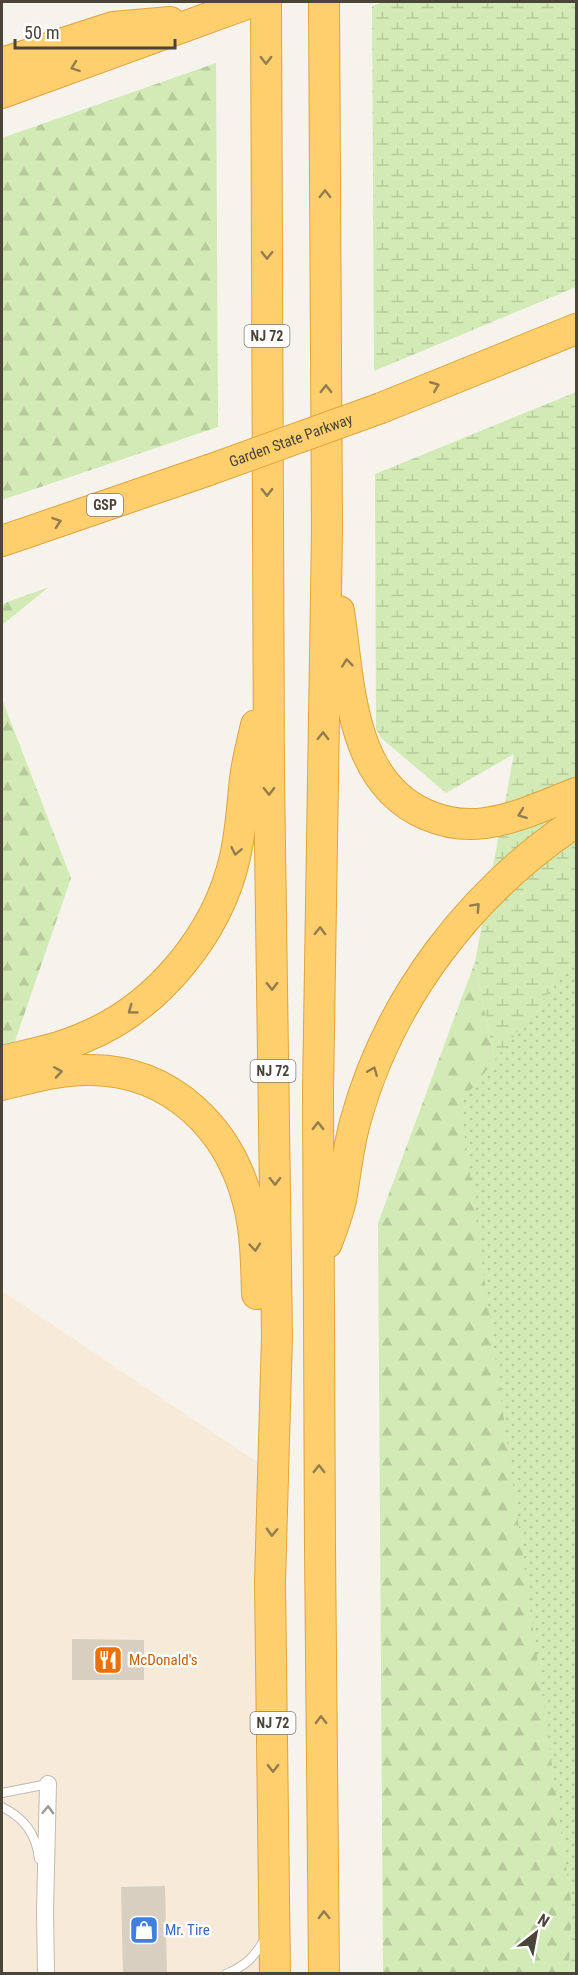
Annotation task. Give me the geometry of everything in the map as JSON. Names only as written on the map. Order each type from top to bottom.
[{"type":"highway","points":[[2,93],[252,2]]},
{"type":"highway","name":"NJ 72","points":[[266,2],[268,670],[277,1336],[270,1582],[275,1974]]},
{"type":"highway","name":"NJ 72","points":[[324,2],[327,531],[318,1091],[324,1974]]},
{"type":"highway","points":[[2,63],[114,27],[209,19]]},
{"type":"highway","name":"Garden State Parkway","points":[[2,541],[381,408],[576,329]]},
{"type":"highway","points":[[327,531],[354,711],[372,765],[389,788],[417,811],[435,819],[459,825],[484,824],[509,818],[576,793]]},
{"type":"highway","points":[[2,1061],[68,1044],[87,1037],[119,1019],[136,1008],[166,981],[199,940],[215,913],[235,859],[245,777],[268,670]]},
{"type":"highway","points":[[319,1269],[341,1200],[345,1168],[356,1118],[374,1068],[408,998],[447,941],[475,908],[527,858],[576,822]]},
{"type":"highway","points":[[2,1085],[72,1070],[113,1071],[134,1076],[186,1102],[226,1146],[243,1184],[252,1222],[259,1341],[274,1473]]},
{"type":"street","points":[[46,1974],[48,1784]]},
{"type":"lane","points":[[2,1793],[48,1784]]},
{"type":"lane","points":[[2,1807],[16,1814],[34,1835],[45,1910]]},
{"type":"lane","points":[[226,1974],[241,1968],[254,1957],[274,1923]]},
{"type":"shaded area","points":[[2,1291],[274,1473],[275,1973],[2,1973]]},
{"type":"green space","points":[[384,2],[576,2],[576,287],[374,371],[372,6]]},
{"type":"green space","points":[[216,63],[218,427],[2,500],[2,138]]},
{"type":"green space","points":[[576,392],[576,1474],[475,962],[514,754],[446,793],[381,738],[376,729],[375,474]]},
{"type":"green space","points":[[49,587],[2,625],[2,604]]},
{"type":"green space","points":[[2,699],[71,878],[2,1079]]},
{"type":"green space","points":[[576,959],[576,1938],[460,1103]]},
{"type":"green space","points":[[475,962],[576,1474],[576,1811],[569,1973],[383,1973],[378,1223]]},
{"type":"green space","points":[[576,1811],[576,1973],[569,1973]]},
{"type":"building","name":"McDonald's","points":[[72,1639],[144,1640],[144,1680],[72,1680]]},
{"type":"building","name":"Mr. Tire","points":[[165,1886],[167,1974],[123,1974],[121,1887]]},
{"type":"place","name":"McDonald's","points":[[108,1660]]},
{"type":"place","name":"Mr. Tire","points":[[144,1930]]}]
